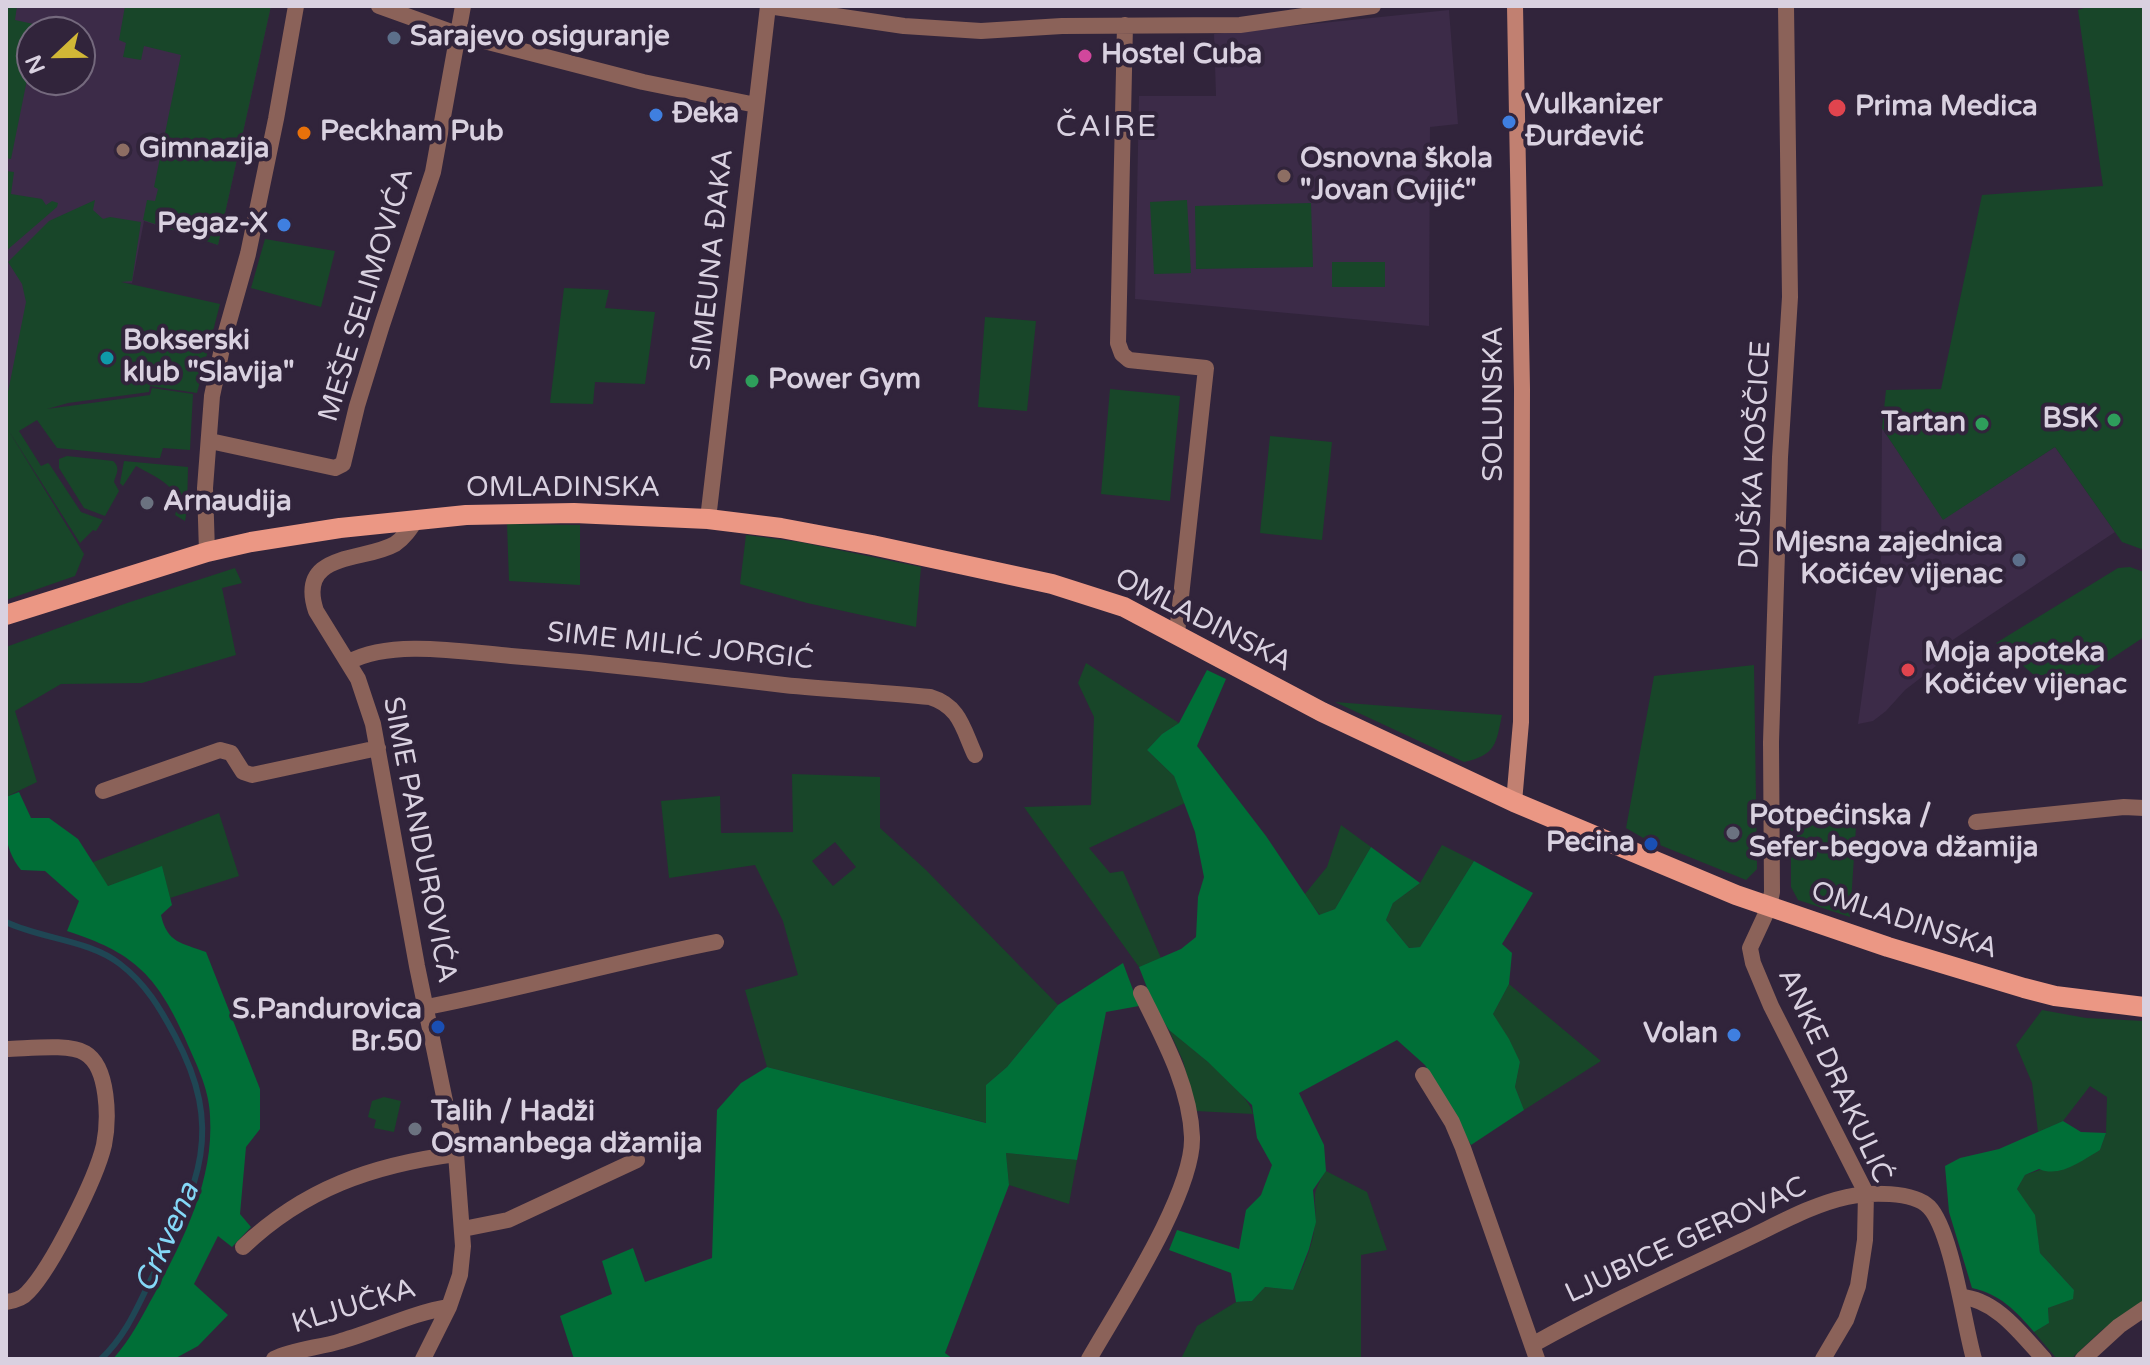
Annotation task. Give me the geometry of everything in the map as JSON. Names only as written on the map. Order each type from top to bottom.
[{"type":"main road","name":"OMLADINSKA","points":[[6,615],[207,552],[340,528],[466,515],[574,513],[708,519],[781,528],[1052,584],[1124,607],[1177,633],[1270,687],[1514,802],[1769,907],[2024,988],[2055,996],[2144,1007]]},
{"type":"main road","name":"OMLADINSKA","points":[[6,627],[52,602]]},
{"type":"street","points":[[207,552],[205,488],[212,396],[248,254],[296,6]]},
{"type":"street","points":[[379,6],[457,34],[630,79],[756,105]]},
{"type":"street","name":"MEŠE SELIMOVIĆA","points":[[210,441],[335,468],[343,464],[382,325],[433,172],[463,6]]},
{"type":"street","points":[[768,6],[939,30],[1240,25],[1373,6]]},
{"type":"street","name":"SIMEUNA ĐAKA","points":[[708,519],[727,380],[768,6]]},
{"type":"street","name":"SOLUNSKA","points":[[1514,802],[1521,722],[1522,404],[1515,6]]},
{"type":"street","name":"DUŠKA KOŠČICE","points":[[1769,907],[1772,892],[1771,742],[1780,457],[1790,297],[1786,6]]},
{"type":"street","points":[[1125,25],[1118,343],[1122,354],[1129,360],[1206,368],[1177,633]]},
{"type":"street","name":"SIME PANDUROVIĆA","points":[[416,520],[395,544],[374,553],[339,558],[319,574],[313,600],[324,624],[349,662],[367,702],[456,1154],[463,1229],[460,1275],[449,1307],[423,1359]]},
{"type":"street","name":"SIME MILIĆ JORGIĆ","points":[[349,662],[366,653],[379,651],[453,651],[930,697],[947,702],[955,711],[975,755]]},
{"type":"street","points":[[103,791],[220,750],[231,753],[243,772],[252,775],[378,748]]},
{"type":"street","points":[[1976,822],[2124,807],[2144,808]]},
{"type":"street","name":"ANKE DRAKULIĆ","points":[[1769,907],[1750,948],[1753,963],[1796,1057],[1866,1193],[1865,1240],[1858,1286],[1846,1320],[1823,1359]]},
{"type":"street","name":"SIME PANDUROVIĆA","points":[[427,1007],[635,957],[716,942]]},
{"type":"street","points":[[1089,1359],[1154,1245],[1182,1184],[1192,1140],[1188,1108],[1171,1056],[1141,993]]},
{"type":"street","points":[[6,1049],[76,1049],[87,1054],[99,1065],[102,1076],[106,1125],[104,1144],[88,1188],[60,1243],[27,1294],[6,1302]]},
{"type":"street","name":"LJUBICE GEROVAC","points":[[1423,1075],[1452,1122],[1463,1148],[1534,1352],[1582,1317],[1800,1214],[1845,1197],[1866,1193]]},
{"type":"street","points":[[243,1247],[268,1223],[320,1190],[375,1169],[456,1154]]},
{"type":"street","points":[[463,1229],[508,1220],[637,1160]]},
{"type":"street","points":[[1866,1193],[1912,1198],[1929,1207],[1941,1229],[1961,1297],[1974,1359]]},
{"type":"street","points":[[1961,1297],[1977,1301],[2005,1318],[2044,1359]]},
{"type":"street","name":"KLJUČKA","points":[[274,1359],[449,1307]]},
{"type":"street","points":[[2083,1359],[2119,1326],[2144,1309]]},
{"type":"shaded area","name":"Gimnazija","points":[[6,6],[271,6],[218,245],[144,221],[132,283],[93,281],[6,416]]},
{"type":"shaded area","name":"Osnovna škola \"Jovan Cvijić\"","points":[[1449,10],[1458,124],[1430,127],[1429,326],[1135,299],[1139,96],[1216,96],[1214,34]]},
{"type":"shaded area","points":[[1882,428],[1943,519],[2055,447],[2115,532],[1930,655],[1936,666],[1873,721],[1858,724],[1881,557]]},
{"type":"green space","points":[[6,6],[17,6],[16,96],[24,96],[11,159],[6,158]]},
{"type":"green space","points":[[125,6],[271,6],[218,245],[143,220],[147,200],[155,201],[158,189],[154,187],[181,55],[144,46],[141,60],[123,57],[126,43],[119,40]]},
{"type":"green space","points":[[2090,6],[2143,6],[2144,9],[2144,550],[2122,542],[2055,447],[1943,520],[1882,428],[1886,390],[1941,389],[1982,195],[2103,186],[2078,10]]},
{"type":"green space","points":[[6,171],[14,172],[11,194],[42,199],[46,205],[52,201],[58,203],[6,251]]},
{"type":"green space","points":[[95,200],[93,210],[103,219],[110,217],[141,222],[132,281],[121,282],[220,304],[197,393],[150,386],[149,392],[68,403],[47,409],[150,395],[152,388],[193,394],[190,450],[163,448],[160,458],[155,458],[57,448],[37,420],[19,431],[41,466],[50,465],[81,512],[103,520],[96,531],[93,530],[80,543],[7,428],[84,554],[75,576],[6,600],[6,402],[26,302],[22,284],[8,262],[49,221]]},
{"type":"green space","points":[[1187,200],[1191,273],[1154,274],[1150,202]]},
{"type":"green space","points":[[1311,203],[1313,267],[1196,269],[1195,206]]},
{"type":"green space","points":[[265,239],[335,251],[321,307],[251,288]]},
{"type":"green space","points":[[1332,262],[1385,262],[1385,287],[1332,287]]},
{"type":"green space","points":[[564,288],[609,290],[605,308],[655,312],[645,384],[595,382],[593,404],[550,403]]},
{"type":"green space","points":[[985,317],[1036,321],[1027,411],[978,407]]},
{"type":"green space","points":[[1110,389],[1180,396],[1170,501],[1101,494]]},
{"type":"green space","points":[[1270,436],[1332,442],[1322,540],[1260,533]]},
{"type":"green space","points":[[67,456],[113,461],[117,466],[114,482],[119,491],[105,516],[84,508],[59,468],[59,459]]},
{"type":"green space","points":[[124,461],[188,467],[185,521],[175,515],[177,506],[173,491],[152,474],[136,466],[123,486],[120,483]]},
{"type":"green space","points":[[507,524],[580,525],[580,585],[509,581]]},
{"type":"green space","points":[[746,535],[800,542],[921,567],[916,627],[807,603],[740,584]]},
{"type":"green space","points":[[2130,567],[2144,572],[2144,637],[2073,684],[2054,675],[2034,675],[1996,643],[2118,568]]},
{"type":"green space","points":[[235,568],[242,583],[222,588],[236,655],[142,683],[61,684],[15,711],[37,782],[6,797],[6,647]]},
{"type":"green space","points":[[1086,663],[1179,723],[1162,734],[1147,750],[1174,776],[1185,803],[1089,848],[1110,873],[1123,871],[1161,958],[1139,967],[1024,807],[1091,805],[1094,717],[1078,683]]},
{"type":"green space","points":[[1754,665],[1757,869],[1746,880],[1645,839],[1626,828],[1654,676]]},
{"type":"green space","points":[[1207,670],[1226,679],[1197,746],[1266,836],[1319,915],[1335,909],[1371,847],[1420,883],[1393,903],[1386,920],[1409,948],[1420,947],[1474,861],[1533,893],[1502,944],[1512,953],[1509,984],[1493,1014],[1520,1062],[1515,1087],[1524,1110],[1471,1145],[1425,1065],[1397,1040],[1299,1093],[1324,1145],[1326,1171],[1313,1190],[1316,1222],[1309,1249],[1293,1290],[1265,1287],[1252,1301],[1236,1302],[1231,1273],[1169,1250],[1177,1230],[1239,1249],[1246,1210],[1261,1195],[1272,1165],[1257,1138],[1252,1105],[1208,1062],[1169,1030],[1155,1008],[1139,967],[1181,949],[1196,937],[1198,897],[1204,877],[1195,832],[1174,776],[1147,750],[1162,734],[1179,723]]},
{"type":"green space","points":[[1335,702],[1502,715],[1498,734],[1489,752],[1464,762]]},
{"type":"green space","points":[[792,774],[880,777],[880,828],[926,870],[1058,1005],[1007,1067],[986,1085],[987,1123],[767,1067],[745,990],[798,975],[783,921],[755,865],[669,878],[661,801],[720,796],[721,833],[793,832]],"holes":[[[835,842],[856,867],[833,886],[812,861]]]},
{"type":"green space","points":[[19,792],[31,818],[49,818],[78,839],[108,886],[162,866],[172,905],[161,915],[167,931],[177,941],[206,952],[260,1089],[260,1129],[246,1147],[240,1214],[251,1227],[232,1247],[218,1236],[194,1284],[228,1315],[198,1346],[174,1359],[113,1359],[155,1293],[195,1208],[210,1140],[207,1095],[174,1015],[152,981],[125,957],[67,931],[79,901],[45,871],[21,870],[15,861],[6,835],[6,797]]},
{"type":"green space","points":[[219,813],[239,876],[170,898],[162,867],[108,886],[91,863]]},
{"type":"green space","points":[[1791,821],[1856,827],[1850,917],[1798,900],[1791,887]]},
{"type":"green space","points":[[1341,825],[1371,847],[1335,909],[1320,915],[1304,895],[1327,867]]},
{"type":"green space","points":[[1442,845],[1474,861],[1420,947],[1409,948],[1386,920],[1393,903],[1420,883]]},
{"type":"green space","points":[[1123,963],[1139,1006],[1106,1012],[1077,1160],[1006,1153],[1009,1185],[945,1353],[953,1359],[574,1359],[560,1316],[612,1294],[602,1261],[633,1248],[645,1282],[712,1258],[717,1110],[741,1083],[767,1067],[986,1123],[986,1085],[1007,1067],[1058,1005]]},
{"type":"green space","points":[[1509,984],[1601,1061],[1524,1110],[1515,1087],[1520,1062],[1493,1014]]},
{"type":"green space","points":[[2042,1010],[2086,1018],[2144,1021],[2144,1301],[2102,1330],[2071,1359],[2057,1359],[2034,1332],[2049,1323],[2048,1308],[2072,1299],[2074,1290],[2040,1253],[2034,1215],[2017,1189],[2025,1175],[2100,1150],[2106,1133],[2107,1097],[2090,1086],[2063,1121],[2038,1132],[2032,1083],[2016,1045]]},
{"type":"green space","points":[[1169,1030],[1230,1082],[1253,1114],[1196,1111],[1183,1061]]},
{"type":"green space","points":[[384,1097],[401,1101],[394,1132],[374,1128],[376,1120],[368,1117],[372,1101]]},
{"type":"green space","points":[[2063,1121],[2081,1132],[2106,1133],[2100,1150],[2063,1170],[2039,1169],[2025,1175],[2017,1189],[2035,1215],[2040,1253],[2074,1290],[2073,1299],[2048,1308],[2049,1323],[2034,1332],[2007,1304],[1991,1294],[1972,1288],[1949,1212],[1945,1166],[1960,1158],[1999,1149]]},
{"type":"green space","points":[[1006,1153],[1077,1160],[1069,1204],[1009,1185]]},
{"type":"green space","points":[[1326,1171],[1367,1192],[1387,1250],[1361,1255],[1361,1359],[1181,1359],[1197,1326],[1236,1302],[1252,1301],[1265,1287],[1293,1290],[1312,1241],[1315,1192]]},
{"type":"waterway","name":"Crkvena","points":[[6,922],[94,950],[129,972],[152,997],[169,1026],[190,1069],[199,1100],[202,1128],[200,1156],[184,1211],[132,1318],[101,1359]]},
{"type":"place","name":"Sarajevo osiguranje","points":[[394,38]]},
{"type":"place","name":"Hostel Cuba","points":[[1085,56]]},
{"type":"place","name":"Prima Medica","points":[[1837,108]]},
{"type":"place","name":"Đeka","points":[[656,115]]},
{"type":"place","name":"Vulkanizer Đurđević","points":[[1509,122]]},
{"type":"place","name":"Peckham Pub","points":[[304,133]]},
{"type":"place","name":"Gimnazija","points":[[123,150]]},
{"type":"place","name":"Osnovna škola \"Jovan Cvijić\"","points":[[1284,176]]},
{"type":"place","name":"Pegaz-X","points":[[284,225]]},
{"type":"place","name":"Bokserski klub \"Slavija\"","points":[[107,358]]},
{"type":"place","name":"Power Gym","points":[[752,381]]},
{"type":"place","name":"BSK","points":[[2114,420]]},
{"type":"place","name":"Tartan","points":[[1982,424]]},
{"type":"place","name":"Arnaudija","points":[[147,503]]},
{"type":"place","name":"Mjesna zajednica Kočićev vijenac","points":[[2019,560]]},
{"type":"place","name":"Moja apoteka Kočićev vijenac","points":[[1908,670]]},
{"type":"place","name":"Potpećinska / Sefer-begova džamija","points":[[1733,833]]},
{"type":"place","name":"Pecina","points":[[1651,844]]},
{"type":"place","name":"S.Pandurovica Br.50","points":[[438,1027]]},
{"type":"place","name":"Volan","points":[[1734,1035]]},
{"type":"place","name":"Talih / Hadži Osmanbega džamija","points":[[415,1129]]},
{"type":"district","name":"ČAIRE","points":[[1107,128]]}]
